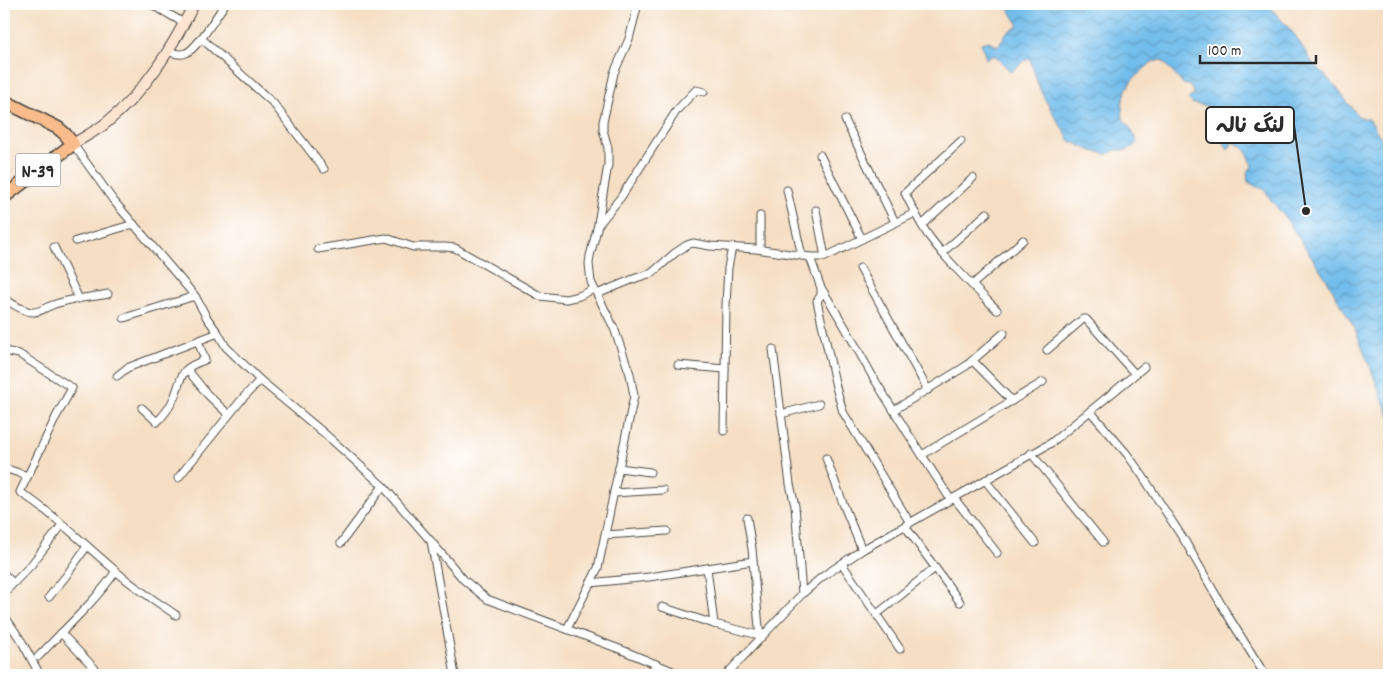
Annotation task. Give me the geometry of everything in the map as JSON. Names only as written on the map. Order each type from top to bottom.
[{"type":"highway","name":"N-39","points":[[4,100],[58,128],[73,144],[4,197]]},
{"type":"main road","points":[[73,144],[104,124],[123,108],[142,87],[167,51],[194,4]]},
{"type":"street","points":[[151,4],[184,23]]},
{"type":"street","points":[[167,51],[180,55],[187,53],[201,38],[225,4]]},
{"type":"street","points":[[567,629],[598,568],[634,396],[630,374],[614,328],[591,282],[589,264],[608,165],[608,148],[603,130],[603,122],[614,73],[629,39],[638,4]]},
{"type":"street","points":[[201,38],[273,103],[324,169]]},
{"type":"street","points":[[597,226],[620,197],[677,110],[696,90],[704,92]]},
{"type":"street","points":[[846,120],[895,222]]},
{"type":"street","points":[[961,141],[905,193],[922,225],[942,253],[997,310]]},
{"type":"street","points":[[73,144],[114,200],[195,296],[226,347],[260,380],[324,433],[383,486],[464,580],[487,599],[682,675]]},
{"type":"street","points":[[820,155],[862,239]]},
{"type":"street","points":[[922,225],[973,178]]},
{"type":"street","points":[[787,190],[802,256]]},
{"type":"street","points":[[816,210],[825,257]]},
{"type":"street","points":[[318,249],[386,238],[413,247],[455,248],[540,296],[566,299],[652,273],[687,245],[695,243],[710,246],[760,249],[810,257],[825,257],[915,213]]},
{"type":"street","points":[[942,253],[987,213]]},
{"type":"street","points":[[760,216],[760,249]]},
{"type":"street","points":[[76,241],[134,224]]},
{"type":"street","points":[[972,286],[1023,240]]},
{"type":"street","points":[[54,247],[79,299]]},
{"type":"street","points":[[724,431],[728,268],[732,247]]},
{"type":"street","points":[[810,257],[821,288],[873,377],[922,455],[952,499],[997,553]]},
{"type":"street","points":[[860,268],[928,390]]},
{"type":"street","points":[[821,288],[818,310],[843,412],[935,568],[960,602]]},
{"type":"street","points":[[4,299],[20,308],[34,312],[50,306],[108,294]]},
{"type":"street","points":[[124,318],[195,296]]},
{"type":"street","points":[[1047,350],[1083,319],[1086,319],[1135,374]]},
{"type":"street","points":[[117,376],[127,368],[218,333]]},
{"type":"street","points":[[894,410],[952,376],[973,361],[1004,333]]},
{"type":"street","points":[[142,408],[157,422],[166,413],[173,400],[181,375],[190,366],[205,360],[198,341]]},
{"type":"street","points":[[773,349],[790,484],[795,506],[802,594]]},
{"type":"street","points":[[4,351],[19,354],[72,388],[20,492],[35,502],[144,594],[176,615]]},
{"type":"street","points":[[973,361],[1012,401]]},
{"type":"street","points":[[678,365],[725,369]]},
{"type":"street","points":[[726,675],[759,637],[822,577],[862,550],[1051,442],[1144,367]]},
{"type":"street","points":[[187,369],[207,394],[229,415]]},
{"type":"street","points":[[178,478],[242,399],[260,380]]},
{"type":"street","points":[[922,455],[1043,382]]},
{"type":"street","points":[[781,414],[819,404]]},
{"type":"street","points":[[1090,411],[1127,454],[1142,475],[1186,543],[1265,675]]},
{"type":"street","points":[[1031,453],[1103,542]]},
{"type":"street","points":[[826,458],[862,550]]},
{"type":"street","points":[[4,468],[28,476]]},
{"type":"street","points":[[619,468],[650,472]]},
{"type":"street","points":[[985,480],[1035,542]]},
{"type":"street","points":[[341,543],[383,486]]},
{"type":"street","points":[[614,493],[663,490]]},
{"type":"street","points":[[747,518],[753,561],[759,637]]},
{"type":"street","points":[[4,593],[31,565],[62,526]]},
{"type":"street","points":[[605,535],[667,531]]},
{"type":"street","points":[[431,541],[455,675]]},
{"type":"street","points":[[49,597],[87,546]]},
{"type":"street","points":[[590,583],[649,577],[753,561]]},
{"type":"street","points":[[842,564],[900,649]]},
{"type":"street","points":[[707,568],[714,624]]},
{"type":"street","points":[[877,614],[935,568]]},
{"type":"street","points":[[38,657],[96,596],[116,571]]},
{"type":"street","points":[[4,574],[13,583]]},
{"type":"street","points":[[662,607],[759,637]]},
{"type":"street","points":[[4,615],[22,642],[37,674]]},
{"type":"street","points":[[61,633],[101,675]]},
{"type":"street","points":[[650,675],[656,664]]},
{"type":"water","points":[[1006,4],[1267,4],[1295,35],[1312,62],[1335,86],[1358,116],[1370,120],[1389,152],[1389,416],[1356,331],[1327,280],[1264,189],[1248,182],[1247,173],[1253,165],[1245,151],[1233,142],[1228,150],[1218,132],[1219,122],[1212,112],[1206,106],[1193,104],[1188,99],[1194,94],[1190,86],[1182,83],[1162,60],[1152,62],[1133,79],[1126,90],[1122,105],[1123,119],[1131,129],[1137,142],[1126,150],[1117,150],[1107,154],[1092,151],[1070,141],[1040,90],[1030,59],[1025,60],[1011,72],[994,55],[986,59],[981,43],[990,41],[998,46],[1007,32],[1019,26]]},
{"type":"place","name":"لنگ نالہ","points":[[1306,211]]}]
